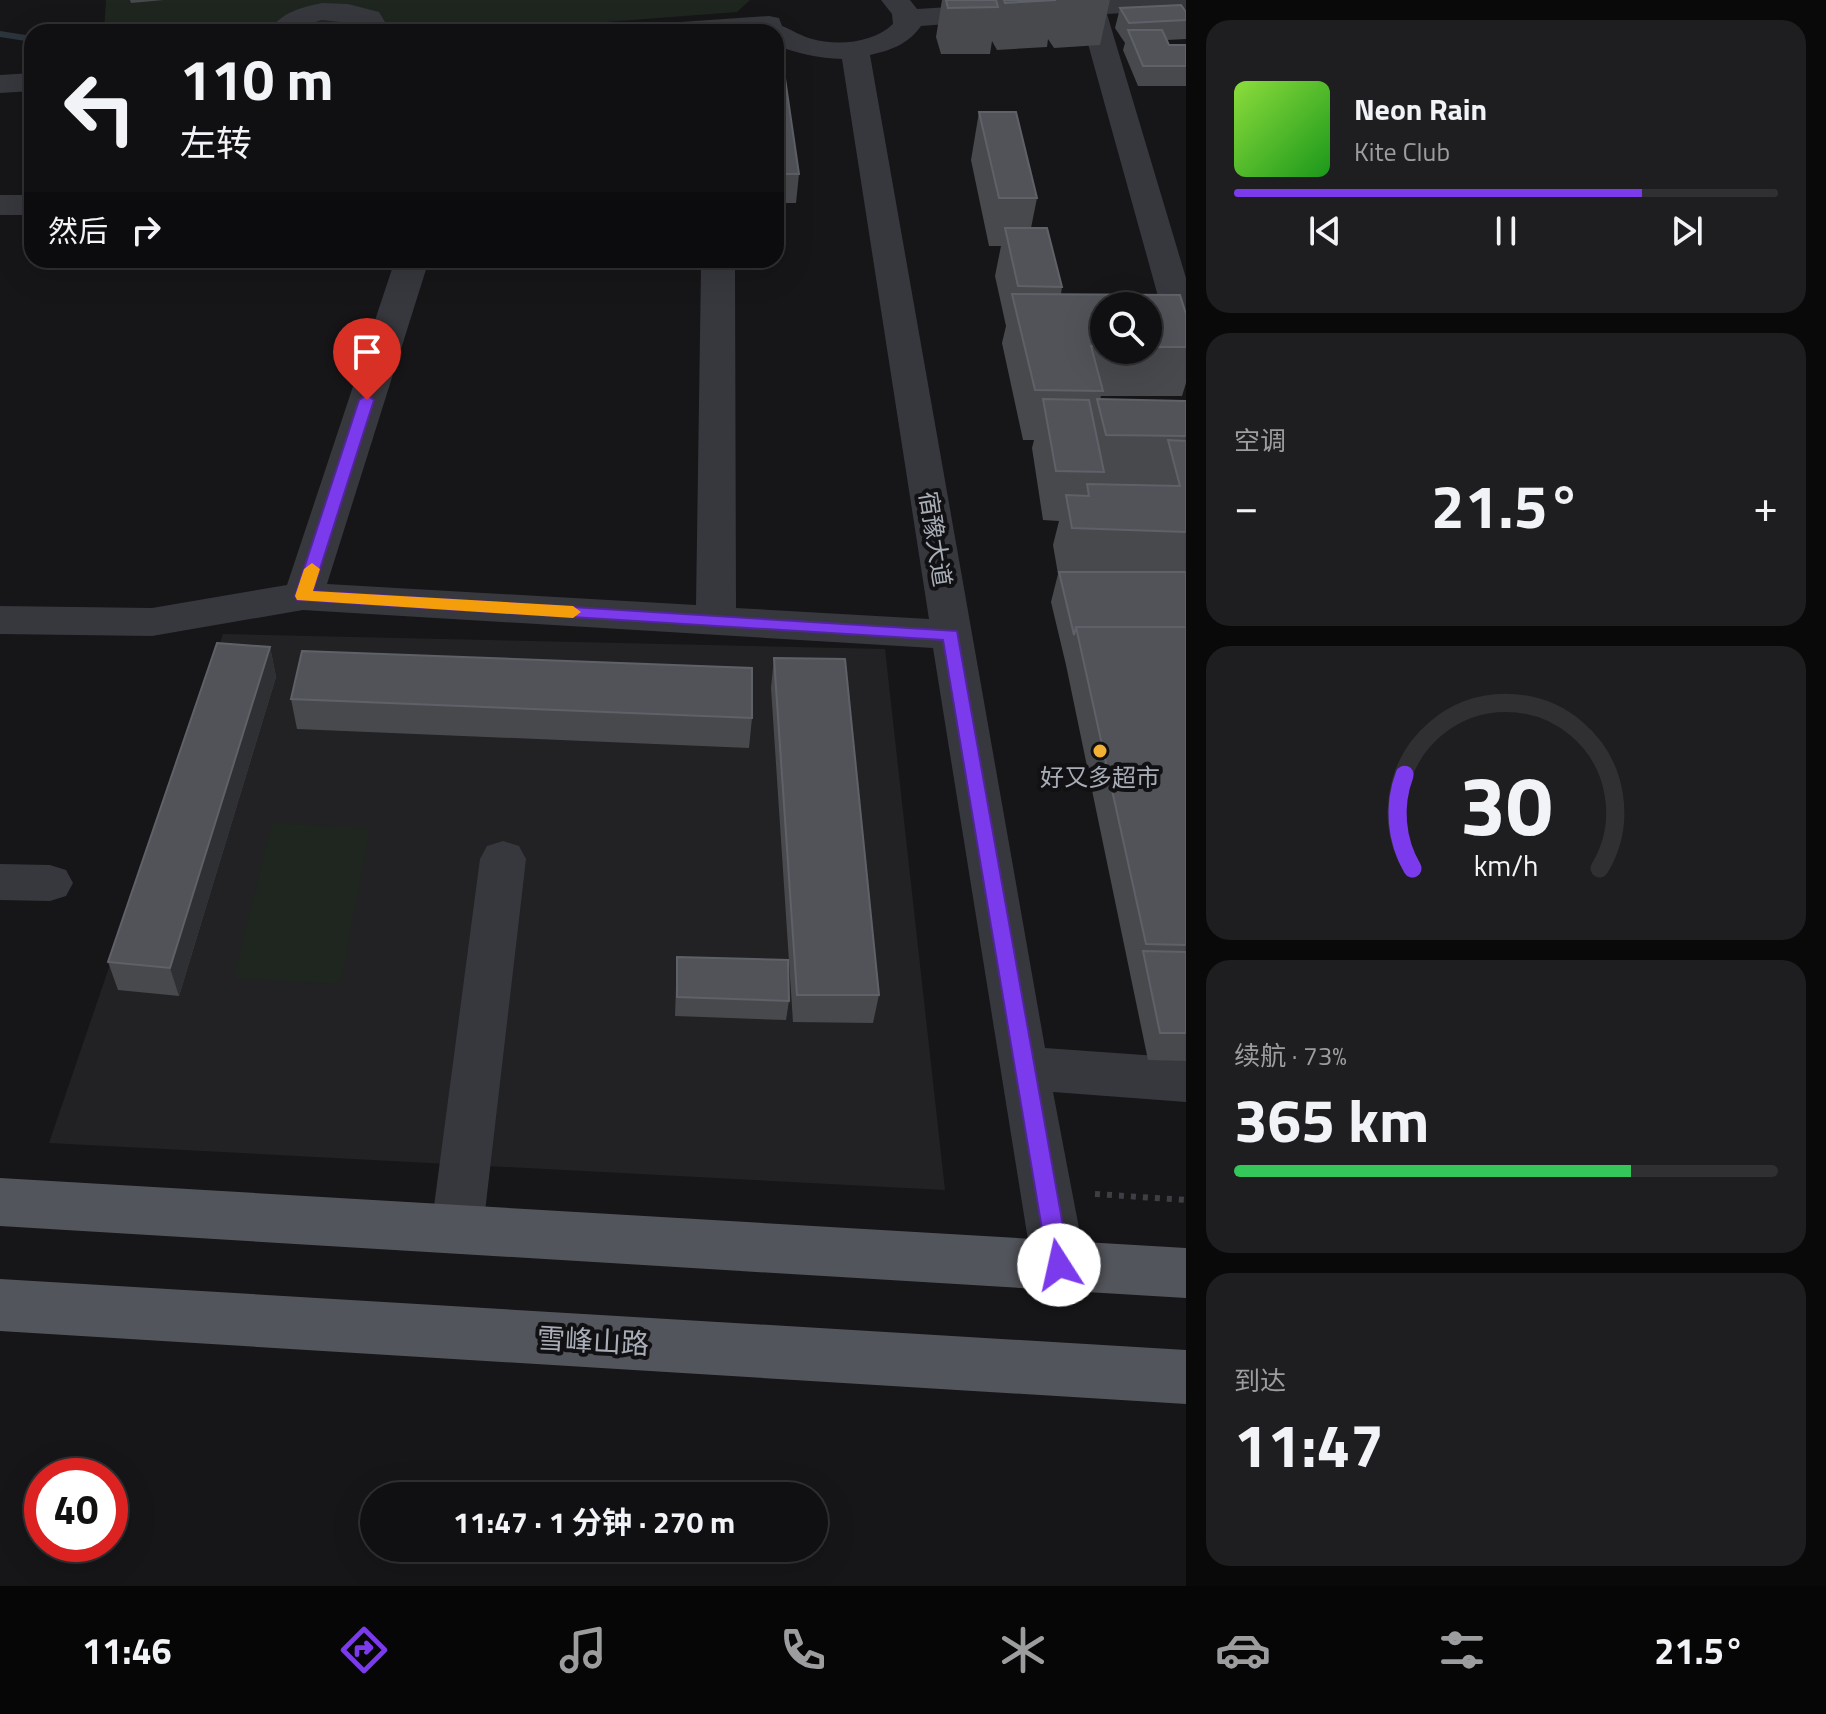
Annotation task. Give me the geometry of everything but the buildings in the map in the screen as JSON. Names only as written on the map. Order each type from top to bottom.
[{"type":"main road","points":[[0,1202],[1186,1273]]},
{"type":"main road","name":"雪峰山路","points":[[0,1305],[1186,1379]]},
{"type":"street","points":[[784,30],[807,47],[855,50],[894,39],[905,29],[901,9],[1031,10],[1186,1]]},
{"type":"street","points":[[1091,6],[1186,336]]},
{"type":"street","points":[[287,24],[298,18],[346,12],[369,18],[372,24]]},
{"type":"street","points":[[752,24],[773,22]]},
{"type":"street","name":"宿豫大道","points":[[855,50],[1059,1265]]},
{"type":"street","points":[[0,84],[24,82]]},
{"type":"street","points":[[0,205],[24,205]]},
{"type":"street","points":[[303,596],[409,268]]},
{"type":"street","points":[[716,621],[718,268]]},
{"type":"street","points":[[0,620],[152,622],[303,596],[951,635]]},
{"type":"street","points":[[457,1229],[503,859]]},
{"type":"street","points":[[0,882],[50,883]]},
{"type":"street","points":[[1024,1068],[1186,1080]]},
{"type":"path","points":[[1046,1191],[1186,1200]]},
{"type":"shaded area","points":[[106,0],[750,0],[737,12],[580,24],[104,24]]},
{"type":"shaded area","points":[[223,634],[885,649],[945,1190],[49,1143]]},
{"type":"shaded area","points":[[272,823],[370,829],[340,984],[234,978]]},
{"type":"waterway","points":[[0,34],[24,38]]},
{"type":"slow traffic","points":[[312,569],[303,596],[573,612]]},
{"type":"place","name":"好又多超市","points":[[1100,751]]},
{"type":"route","points":[[367,400],[303,596],[951,635],[1059,1265]]}]
